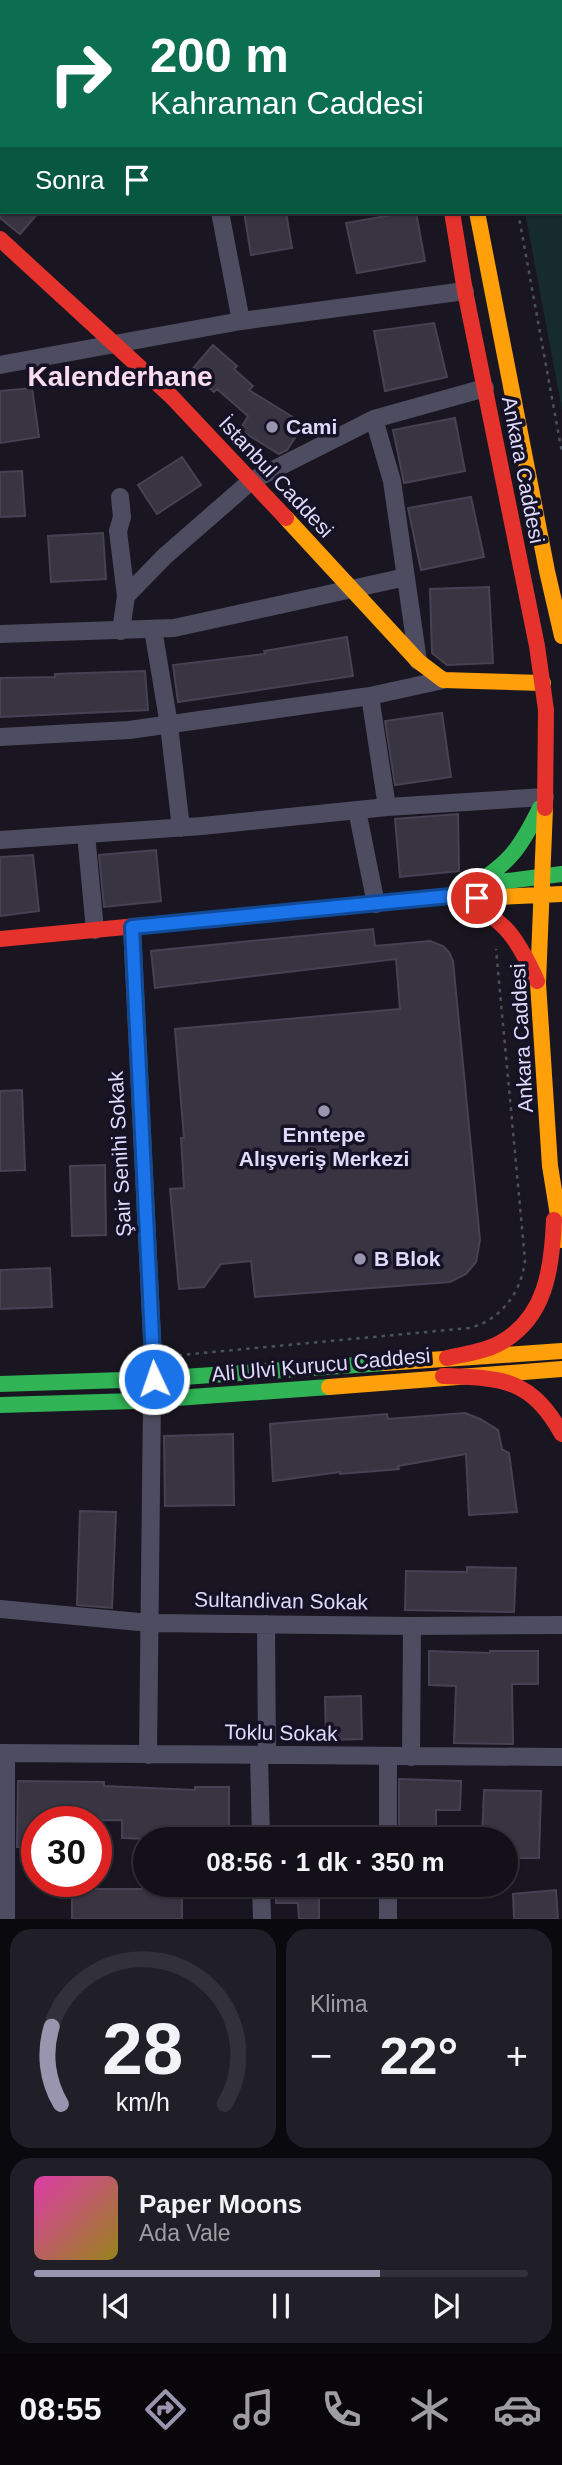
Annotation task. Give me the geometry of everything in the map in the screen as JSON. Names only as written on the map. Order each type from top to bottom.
[{"type":"main road","name":"Ankara Caddesi","points":[[452,214],[543,683],[548,741],[538,983],[550,1166],[562,1240]]},
{"type":"main road","name":"Ankara Caddesi","points":[[477,214],[562,636]]},
{"type":"main road","name":"İstanbul Caddesi","points":[[0,239],[171,396],[418,661],[443,680]]},
{"type":"main road","points":[[443,680],[543,683]]},
{"type":"main road","points":[[461,894],[510,861],[525,839],[545,797]]},
{"type":"main road","points":[[461,894],[510,878],[562,874]]},
{"type":"main road","points":[[461,894],[505,923],[538,983]]},
{"type":"main road","points":[[0,939],[461,894],[562,894]]},
{"type":"main road","points":[[447,1358],[499,1343],[526,1324],[536,1311],[550,1274],[553,1247],[555,1210],[550,1166]]},
{"type":"main road","name":"Ali Ulvi Kurucu Caddesi","points":[[0,1384],[154,1379],[562,1351]]},
{"type":"main road","name":"Ali Ulvi Kurucu Caddesi","points":[[0,1405],[152,1401],[443,1376],[562,1369]]},
{"type":"main road","points":[[443,1376],[491,1378],[524,1389],[535,1395],[544,1405],[562,1434]]},
{"type":"street","points":[[220,214],[241,321]]},
{"type":"street","points":[[0,365],[241,321],[466,291]]},
{"type":"street","points":[[126,596],[164,556],[251,481],[374,419],[485,388]]},
{"type":"street","points":[[374,419],[392,481],[418,661]]},
{"type":"street","points":[[120,497],[122,517],[118,531],[126,596],[121,631]]},
{"type":"street","points":[[0,634],[174,628],[406,577]]},
{"type":"street","points":[[153,629],[169,725],[181,828]]},
{"type":"street","points":[[0,737],[129,730],[169,725],[370,696],[443,680]]},
{"type":"street","points":[[370,696],[387,807]]},
{"type":"street","points":[[0,840],[181,828],[387,807],[545,797]]},
{"type":"street","points":[[357,810],[376,904]]},
{"type":"street","points":[[86,834],[95,930]]},
{"type":"street","name":"Şair Senihi Sokak","points":[[132,927],[154,1379]]},
{"type":"street","points":[[148,1755],[152,1401]]},
{"type":"street","name":"Sultandivan Sokak","points":[[0,1609],[150,1623],[562,1625]]},
{"type":"street","points":[[261,1827],[266,1624]]},
{"type":"street","points":[[411,1757],[412,1626]]},
{"type":"street","points":[[3,1754],[6,1919]]},
{"type":"street","name":"Toklu Sokak","points":[[3,1754],[562,1758]]},
{"type":"street","points":[[388,1757],[388,1827]]},
{"type":"street","points":[[261,1897],[262,1919]]},
{"type":"street","points":[[388,1897],[388,1919]]},
{"type":"path","points":[[518,214],[562,453]]},
{"type":"path","points":[[153,1358],[469,1328],[485,1323],[501,1311],[517,1288],[525,1260],[496,945]]},
{"type":"green space","points":[[525,214],[562,214],[562,410]]},
{"type":"building","points":[[0,214],[37,214],[20,234],[0,218]]},
{"type":"building","points":[[244,214],[286,214],[292,248],[251,255]]},
{"type":"building","points":[[398,214],[416,214],[425,261],[357,273],[346,223]]},
{"type":"building","points":[[434,323],[447,377],[385,391],[374,331]]},
{"type":"building","points":[[213,345],[237,366],[234,369],[253,386],[249,390],[304,424],[287,450],[279,454],[240,430],[248,416],[217,389],[214,392],[190,372]]},
{"type":"building","points":[[32,388],[39,437],[0,443],[0,391]]},
{"type":"building","points":[[455,418],[465,471],[404,483],[393,430]]},
{"type":"building","points":[[182,457],[201,485],[157,514],[138,485]]},
{"type":"building","points":[[22,471],[25,516],[0,517],[0,472]]},
{"type":"building","points":[[471,497],[484,557],[421,570],[408,508]]},
{"type":"building","points":[[103,533],[106,579],[51,582],[48,536]]},
{"type":"building","points":[[489,587],[493,663],[447,665],[432,653],[430,589]]},
{"type":"building","points":[[347,637],[353,676],[178,702],[173,665],[265,654],[264,651]]},
{"type":"building","points":[[145,671],[148,710],[0,717],[0,678]]},
{"type":"building","points":[[442,713],[451,777],[395,785],[385,721]]},
{"type":"building","points":[[458,814],[459,871],[400,877],[395,819]]},
{"type":"building","points":[[156,850],[161,901],[104,907],[99,855]]},
{"type":"building","points":[[33,855],[39,911],[0,916],[0,857]]},
{"type":"building","name":"Enntepe Alışveriş Merkezi","points":[[373,929],[375,946],[430,941],[443,946],[453,961],[480,1240],[476,1262],[466,1274],[450,1282],[255,1297],[251,1261],[221,1264],[204,1287],[179,1289],[170,1189],[184,1188],[181,1138],[184,1138],[175,1029],[400,1009],[396,959],[155,988],[151,951]]},
{"type":"building","points":[[22,1090],[25,1170],[0,1171],[0,1091]]},
{"type":"building","points":[[105,1165],[106,1235],[72,1236],[70,1166]]},
{"type":"building","points":[[50,1268],[52,1307],[0,1309],[0,1270]]},
{"type":"building","points":[[465,1413],[498,1430],[502,1449],[509,1453],[517,1512],[469,1515],[466,1454],[398,1466],[399,1469],[340,1472],[273,1481],[270,1424],[387,1414],[388,1419]]},
{"type":"building","points":[[233,1434],[234,1505],[165,1506],[164,1436]]},
{"type":"building","points":[[80,1511],[116,1512],[112,1608],[77,1605]]},
{"type":"building","points":[[467,1567],[516,1568],[514,1612],[405,1610],[406,1571],[467,1572]]},
{"type":"building","points":[[429,1651],[538,1651],[538,1684],[512,1684],[513,1744],[454,1743],[456,1686],[429,1685]]},
{"type":"building","points":[[361,1696],[362,1739],[326,1740],[325,1697]]},
{"type":"building","points":[[399,1779],[461,1781],[460,1810],[436,1810],[436,1827],[399,1827]]},
{"type":"building","points":[[18,1781],[104,1782],[104,1786],[195,1790],[195,1787],[229,1787],[229,1827],[133,1827],[133,1838],[122,1838],[122,1820],[112,1820],[112,1806],[21,1806],[21,1847],[17,1847]]},
{"type":"building","points":[[484,1790],[541,1791],[539,1858],[518,1858],[518,1827],[482,1827]]},
{"type":"building","points":[[112,1889],[133,1889],[133,1897],[182,1897],[182,1919],[72,1919],[72,1897],[112,1897]]},
{"type":"building","points":[[556,1890],[558,1919],[514,1919],[513,1897],[518,1897],[518,1894]]},
{"type":"building","points":[[276,1897],[319,1897],[319,1919],[299,1919],[298,1903],[276,1903]]},
{"type":"traffic: fast","points":[[469,888],[494,871],[512,854],[540,808]]},
{"type":"traffic: fast","points":[[365,904],[450,896],[492,883],[562,874]]},
{"type":"traffic: fast","points":[[0,1384],[154,1379],[385,1363]]},
{"type":"traffic: fast","points":[[0,1405],[135,1401],[329,1387]]},
{"type":"traffic: slow","points":[[477,214],[562,636]]},
{"type":"traffic: slow","points":[[286,518],[418,661],[443,680],[543,683]]},
{"type":"traffic: slow","points":[[545,808],[538,983],[550,1166],[562,1240]]},
{"type":"traffic: slow","points":[[478,898],[562,894]]},
{"type":"traffic: slow","points":[[385,1363],[562,1351]]},
{"type":"traffic: slow","points":[[329,1387],[562,1369]]},
{"type":"traffic: jam","points":[[452,214],[465,291],[537,646],[546,710],[545,808]]},
{"type":"traffic: jam","points":[[0,239],[171,396],[286,518]]},
{"type":"traffic: jam","points":[[464,899],[491,915],[509,932],[537,981]]},
{"type":"traffic: jam","points":[[0,939],[365,904]]},
{"type":"traffic: jam","points":[[447,1358],[494,1346],[515,1333],[528,1320],[544,1290],[551,1256],[554,1220]]},
{"type":"traffic: jam","points":[[443,1376],[499,1380],[513,1385],[538,1402],[562,1434]]},
{"type":"place","name":"Cami","points":[[272,427]]},
{"type":"place","name":"Enntepe Alışveriş Merkezi","points":[[324,1111]]},
{"type":"place","name":"B Blok","points":[[360,1259]]},
{"type":"district","name":"Kalenderhane","points":[[120,376]]},
{"type":"route","points":[[154,1379],[132,927],[450,896],[477,898]]}]
